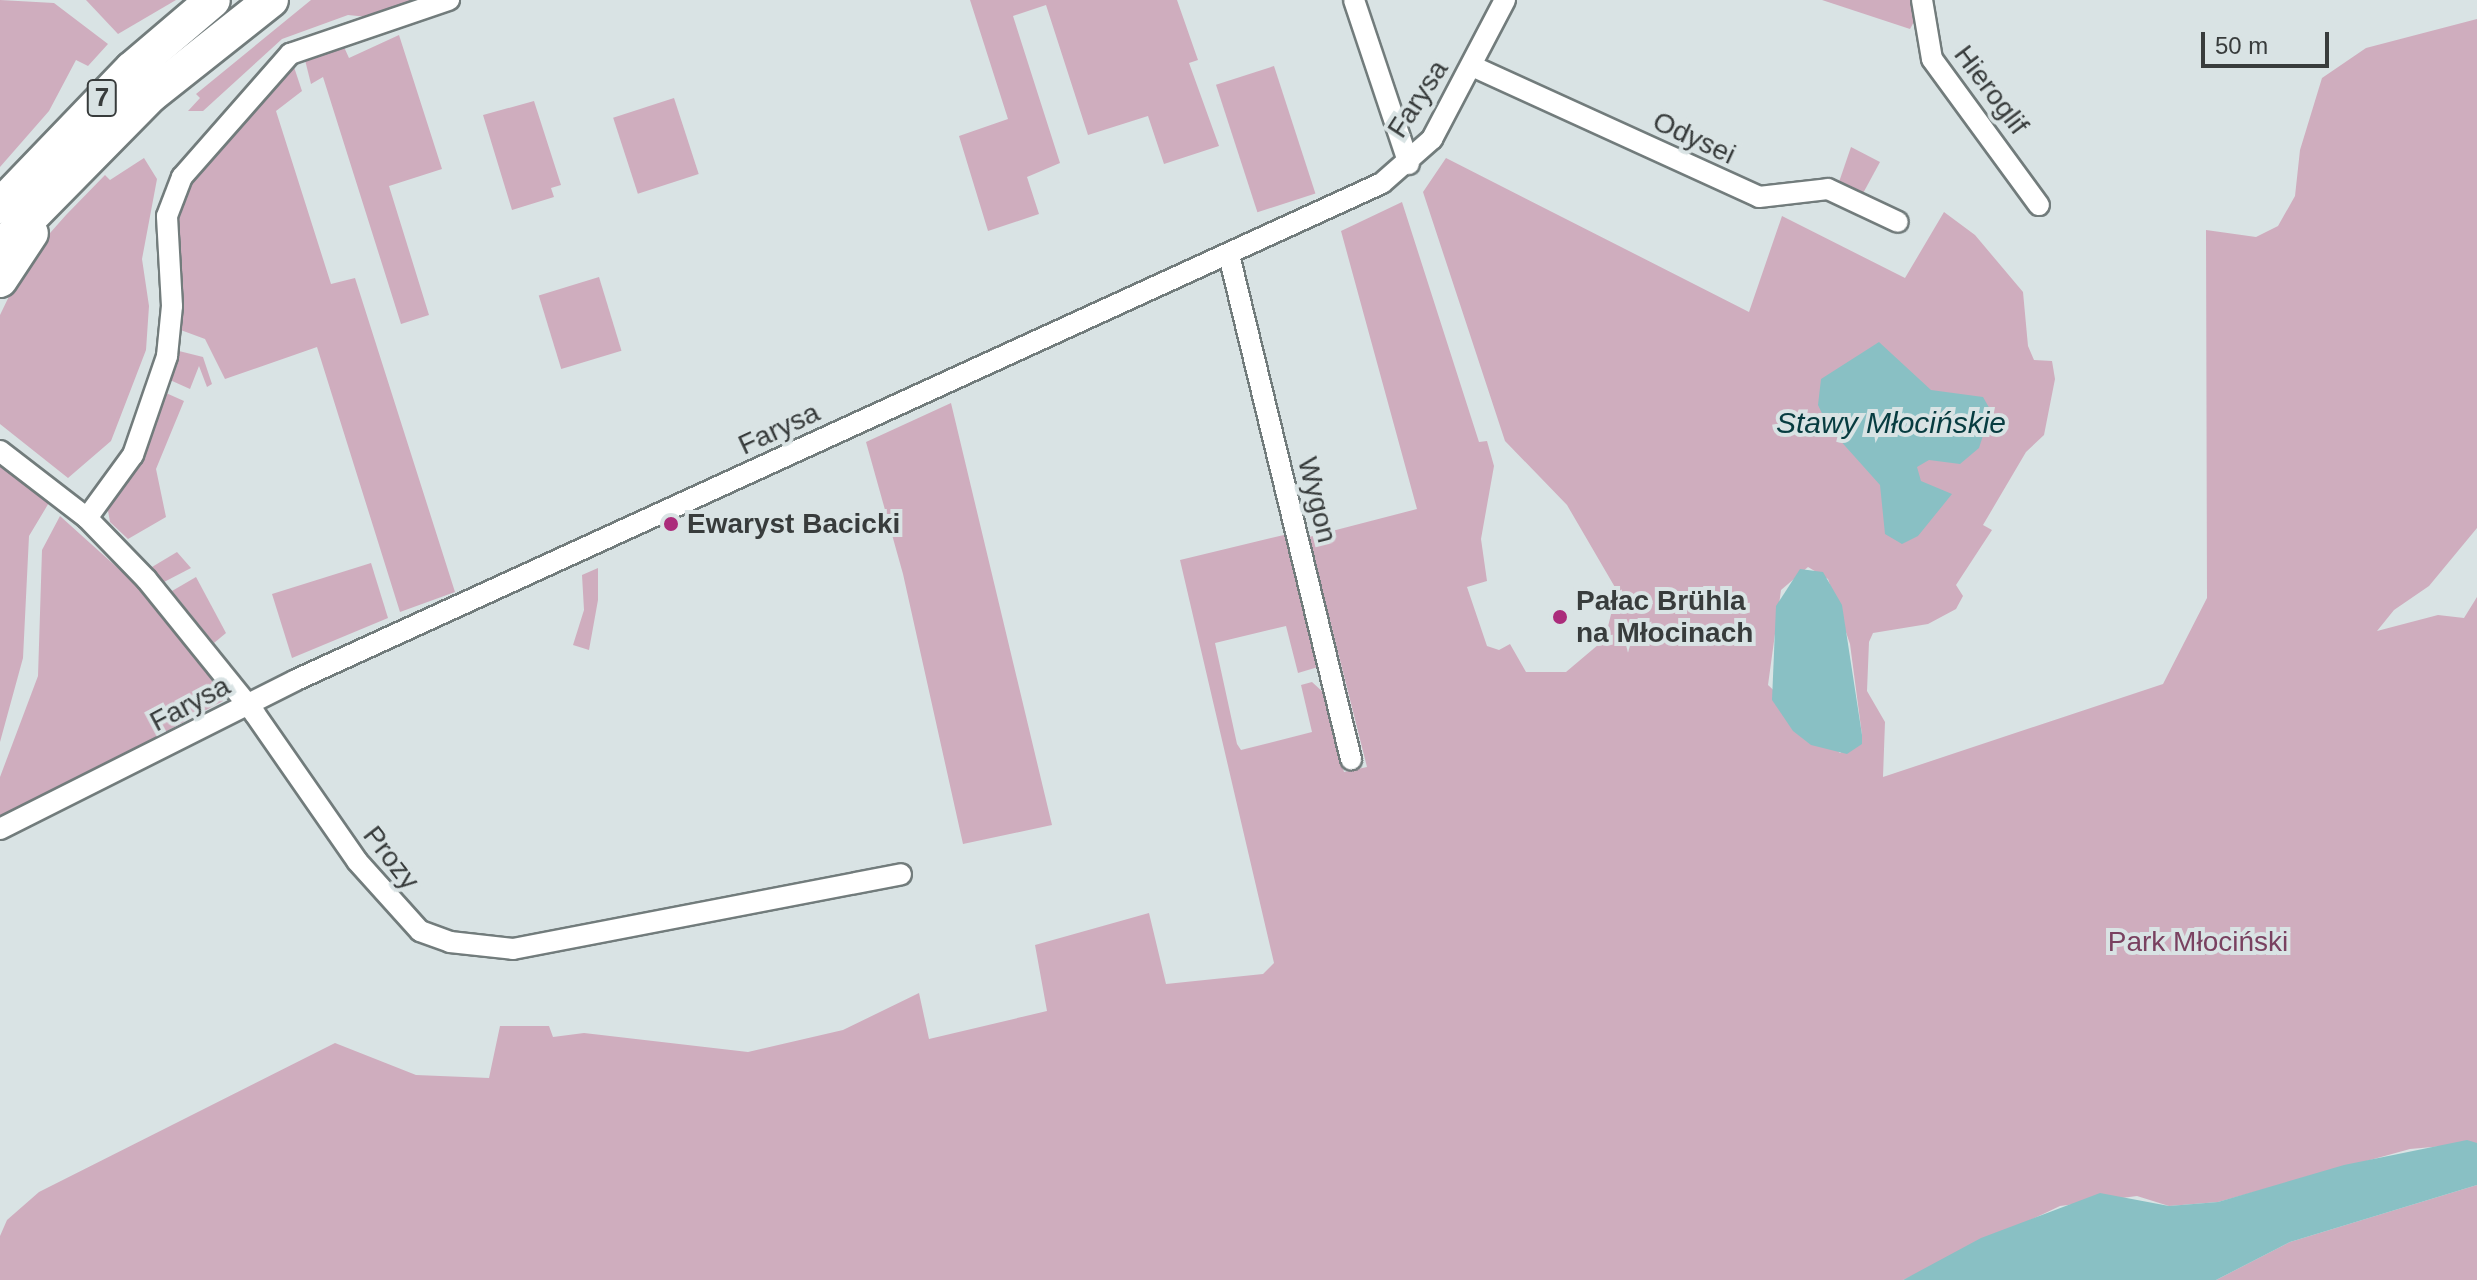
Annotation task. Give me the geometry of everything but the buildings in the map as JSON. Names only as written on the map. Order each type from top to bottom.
[{"type":"highway","name":"7","points":[[0,206],[132,69],[213,0]]},
{"type":"highway","name":"7","points":[[0,248],[151,95],[271,0]]},
{"type":"highway","points":[[0,280],[72,174]]},
{"type":"street","points":[[87,518],[133,455],[167,356],[172,306],[167,216],[182,177],[290,54],[449,0]]},
{"type":"street","points":[[1354,0],[1409,164]]},
{"type":"street","name":"Farysa","points":[[0,829],[248,706],[1229,255],[1409,164],[1435,136],[1505,0]]},
{"type":"street","name":"Hieroglif","points":[[1922,0],[1932,59],[2039,205]]},
{"type":"street","name":"Odysei","points":[[1472,66],[1759,197],[1828,189],[1898,222]]},
{"type":"street","name":"Wygon","points":[[1229,255],[1351,759]]},
{"type":"street","name":"Prozy","points":[[0,451],[87,518],[147,580],[248,706],[397,911],[420,931],[450,942],[513,949],[901,874]]},
{"type":"green space","points":[[0,0],[54,3],[108,44],[88,66],[76,60],[49,111],[0,167]]},
{"type":"green space","points":[[86,0],[176,0],[118,34]]},
{"type":"green space","points":[[311,0],[434,0],[378,18],[348,15],[282,39],[203,111],[188,111],[200,98],[196,94]]},
{"type":"green space","points":[[970,0],[1177,0],[1198,60],[1189,63],[1219,146],[1164,164],[1148,116],[1088,135],[1046,5],[1013,16],[1060,163],[1027,177],[1039,214],[988,231],[959,136],[1008,119]]},
{"type":"green space","points":[[1822,0],[1913,0],[1915,20],[1910,29]]},
{"type":"green space","name":"Park Młociński","points":[[2477,19],[2477,528],[2429,586],[2394,610],[2377,631],[2438,615],[2464,618],[2477,597],[2477,1143],[2410,1149],[2218,1202],[2169,1206],[2137,1196],[2060,1206],[1903,1280],[0,1280],[0,1236],[7,1220],[39,1192],[335,1043],[416,1075],[489,1078],[500,1026],[549,1026],[553,1037],[584,1033],[748,1052],[843,1030],[919,993],[929,1039],[1047,1011],[1035,945],[1149,913],[1166,984],[1263,974],[1274,963],[1180,560],[1288,534],[1318,667],[1298,673],[1286,626],[1215,643],[1237,744],[1241,750],[1312,732],[1301,685],[1312,682],[1324,693],[1344,772],[1367,767],[1309,537],[1417,509],[1341,231],[1402,202],[1479,442],[1487,441],[1494,466],[1481,539],[1487,581],[1467,587],[1487,646],[1499,650],[1510,644],[1526,672],[1566,672],[1605,639],[1613,606],[1616,589],[1567,505],[1505,441],[1423,192],[1446,158],[1749,312],[1782,216],[1905,278],[1944,212],[1975,235],[2023,292],[2028,346],[2034,360],[2052,361],[2055,379],[2044,435],[2026,452],[1983,525],[1992,530],[1956,585],[1963,596],[1956,609],[1928,624],[1873,633],[1869,642],[1867,691],[1885,722],[1883,777],[2163,684],[2207,598],[2206,230],[2256,237],[2278,226],[2295,196],[2300,150],[2322,78],[2366,48]],"holes":[[[1808,567],[1828,579],[1850,644],[1862,735],[1840,753],[1768,685],[1781,590]]]},
{"type":"green space","points":[[399,35],[442,169],[389,186],[429,315],[401,324],[323,77],[311,84],[305,60],[344,47],[349,58]]},
{"type":"green space","points":[[1274,66],[1315,193],[1257,212],[1216,85]]},
{"type":"green space","points":[[294,67],[302,91],[276,111],[331,284],[355,278],[455,592],[400,612],[317,347],[225,379],[205,339],[178,329],[171,235],[184,190]]},
{"type":"green space","points":[[674,98],[699,174],[638,194],[613,118]]},
{"type":"green space","points":[[534,101],[561,185],[551,188],[554,197],[512,210],[483,115]]},
{"type":"green space","points":[[1851,147],[1880,162],[1861,197],[1838,185]]},
{"type":"green space","points":[[144,158],[157,179],[142,259],[149,306],[146,350],[111,441],[68,478],[0,424],[0,315],[27,259],[66,215],[105,175],[110,180]]},
{"type":"green space","points":[[599,277],[622,351],[561,369],[539,295]]},
{"type":"green space","points":[[179,351],[203,357],[212,384],[207,387],[199,366],[190,389],[170,380]]},
{"type":"green space","points":[[166,393],[184,401],[156,469],[166,517],[128,539],[110,522],[107,505],[132,471]]},
{"type":"green space","points":[[951,403],[1052,825],[963,844],[903,574],[866,442]]},
{"type":"green space","points":[[0,463],[50,501],[29,536],[23,658],[0,742]]},
{"type":"green space","points":[[60,516],[140,588],[220,688],[223,701],[0,820],[0,777],[38,676],[42,550]]},
{"type":"green space","points":[[177,552],[191,568],[164,582],[152,567]]},
{"type":"green space","points":[[371,563],[388,618],[292,658],[272,594]]},
{"type":"green space","points":[[598,568],[598,600],[589,650],[573,645],[584,610],[582,575]]},
{"type":"green space","points":[[196,577],[226,633],[214,643],[172,591]]},
{"type":"green space","points":[[2477,1185],[2477,1280],[2216,1280],[2290,1242]]},
{"type":"water","name":"Stawy Młocińskie","points":[[1879,342],[1931,390],[1983,397],[1991,411],[1979,448],[1960,464],[1929,460],[1917,467],[1921,481],[1952,494],[1918,536],[1902,544],[1885,534],[1880,485],[1829,428],[1818,405],[1821,379]]},
{"type":"water","points":[[1800,569],[1823,572],[1842,605],[1862,735],[1862,744],[1847,754],[1811,745],[1793,731],[1772,700],[1776,606]]},
{"type":"water","points":[[2467,1140],[2477,1143],[2477,1185],[2290,1242],[2216,1280],[1903,1280],[1981,1238],[2100,1193],[2169,1206],[2218,1202],[2344,1165]]},
{"type":"place","name":"Ewaryst Bacicki","points":[[671,524]]},
{"type":"place","name":"Pałac Brühla na Młocinach","points":[[1560,617]]}]
